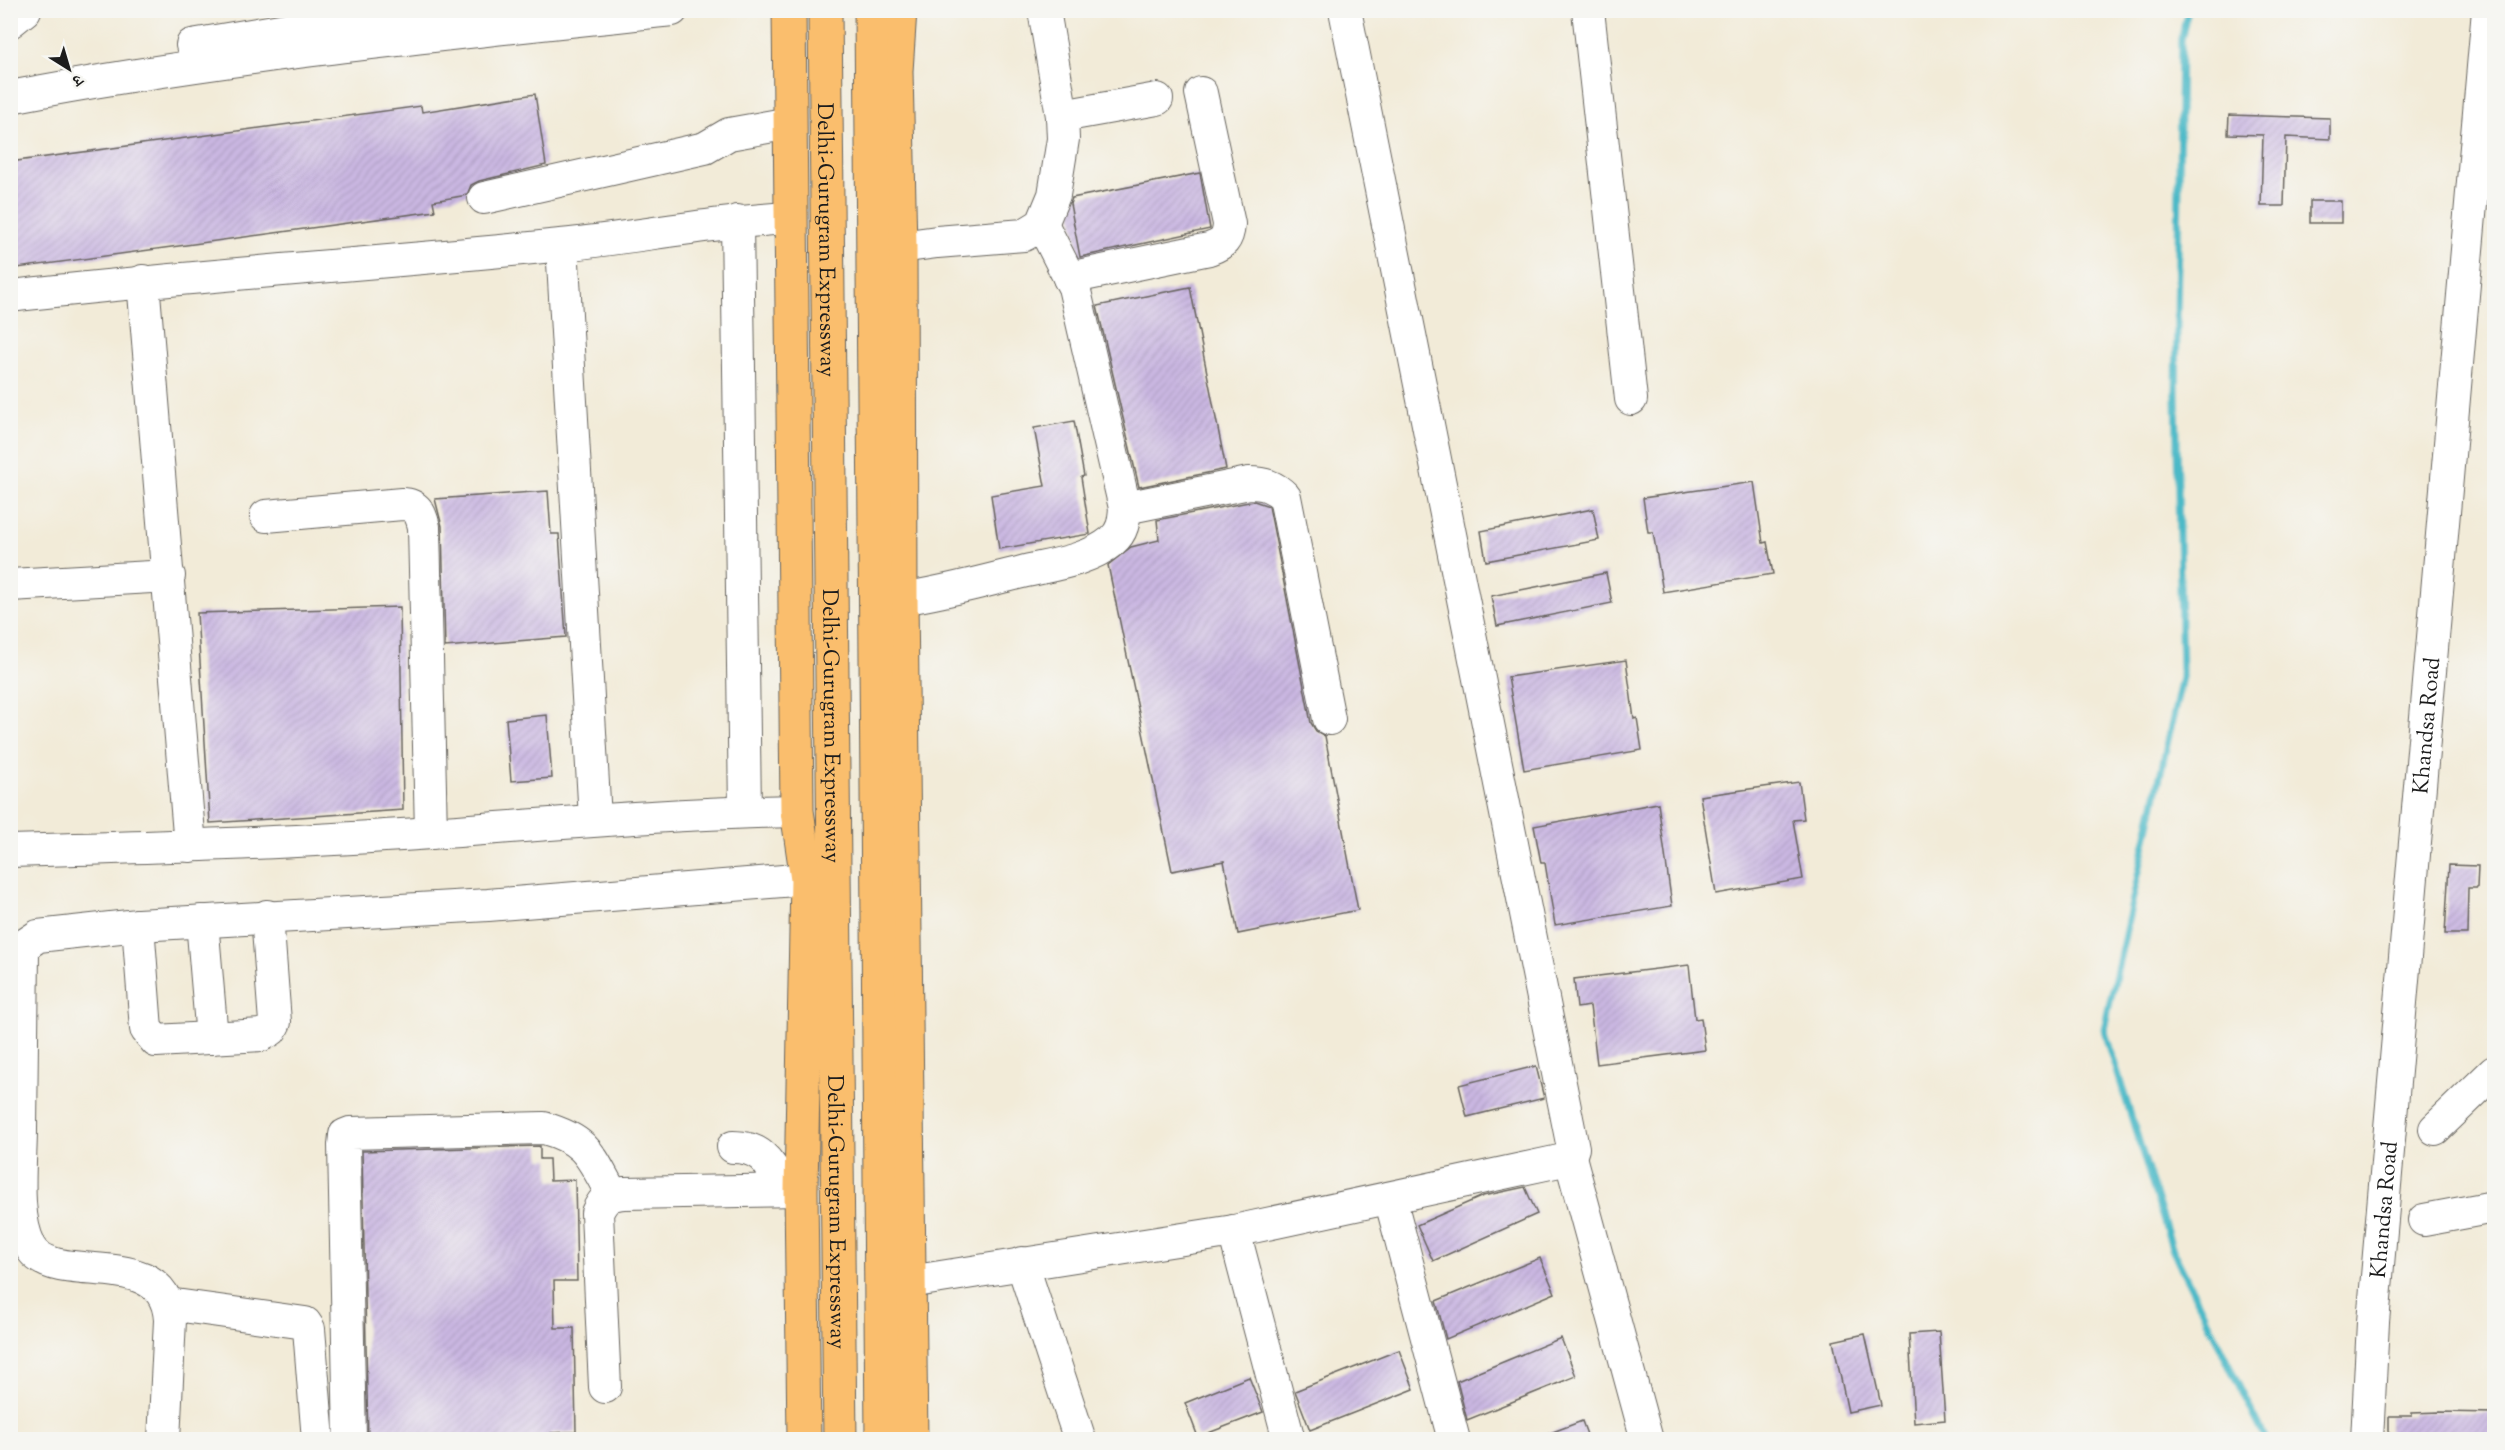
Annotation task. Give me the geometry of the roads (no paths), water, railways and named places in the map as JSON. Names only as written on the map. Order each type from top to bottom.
[{"type":"main road","points":[[789,10],[797,811],[807,879],[793,1190],[804,1440]]},
{"type":"main road","name":"Delhi-Gurugram Expressway","points":[[825,10],[840,1440]]},
{"type":"main road","name":"Delhi-Gurugram Expressway","points":[[871,10],[882,1440]]},
{"type":"main road","points":[[900,10],[896,71],[900,247],[901,599],[911,1440]]},
{"type":"street","points":[[10,22],[25,10]]},
{"type":"street","points":[[10,75],[292,28],[452,10]]},
{"type":"street","points":[[10,97],[197,65],[397,39],[672,10]]},
{"type":"street","points":[[900,247],[1024,235],[1042,224],[1051,202],[1061,158],[1062,116],[1044,10]]},
{"type":"street","points":[[1345,10],[1573,1148],[1570,1157],[1647,1440]]},
{"type":"street","points":[[1588,10],[1631,399]]},
{"type":"street","name":"Khandsa Road","points":[[2367,1440],[2373,1322],[2488,10]]},
{"type":"street","points":[[1069,278],[1209,249],[1221,245],[1228,237],[1229,224],[1201,93]]},
{"type":"street","points":[[1062,116],[1157,99]]},
{"type":"street","points":[[484,198],[705,148],[729,134],[790,123]]},
{"type":"street","points":[[10,296],[143,281],[562,245],[737,221],[791,218]]},
{"type":"street","points":[[737,221],[745,812]]},
{"type":"street","points":[[901,599],[933,594],[1089,554],[1103,548],[1120,533],[1125,508],[1074,287],[1042,224]]},
{"type":"street","points":[[562,245],[595,819]]},
{"type":"street","points":[[143,281],[190,846]]},
{"type":"street","points":[[1125,508],[1248,483],[1261,483],[1275,487],[1285,497],[1329,719]]},
{"type":"street","points":[[266,516],[402,504],[415,507],[420,512],[424,527],[431,833]]},
{"type":"street","points":[[10,585],[169,576]]},
{"type":"street","points":[[10,851],[190,846],[431,833],[595,819],[797,811]]},
{"type":"street","points":[[164,1440],[170,1320],[168,1304],[151,1283],[132,1274],[60,1264],[39,1257],[29,1245],[21,1203],[23,950],[26,944],[38,936],[138,925],[488,905],[807,879]]},
{"type":"street","points":[[138,925],[146,1029],[150,1036],[156,1041],[262,1035],[270,1030],[275,1022],[267,916]]},
{"type":"street","points":[[202,921],[212,1038]]},
{"type":"street","points":[[2435,1130],[2494,1072]]},
{"type":"street","points":[[350,1440],[345,1136],[350,1133],[544,1128],[564,1134],[579,1142],[591,1156],[612,1194]]},
{"type":"street","points":[[733,1147],[748,1147],[757,1151],[793,1190]]},
{"type":"street","points":[[909,1282],[1234,1231],[1570,1157]]},
{"type":"street","points":[[605,1387],[597,1213],[602,1202],[612,1194],[793,1190]]},
{"type":"street","points":[[1390,1198],[1454,1440]]},
{"type":"street","points":[[2424,1220],[2494,1207]]},
{"type":"street","points":[[1234,1231],[1289,1440]]},
{"type":"street","points":[[1022,1263],[1080,1440]]},
{"type":"street","points":[[168,1304],[305,1323],[309,1329],[318,1440]]},
{"type":"waterway","points":[[2188,10],[2181,39],[2176,395],[2182,677],[2104,1029],[2173,1251],[2266,1440]]}]
